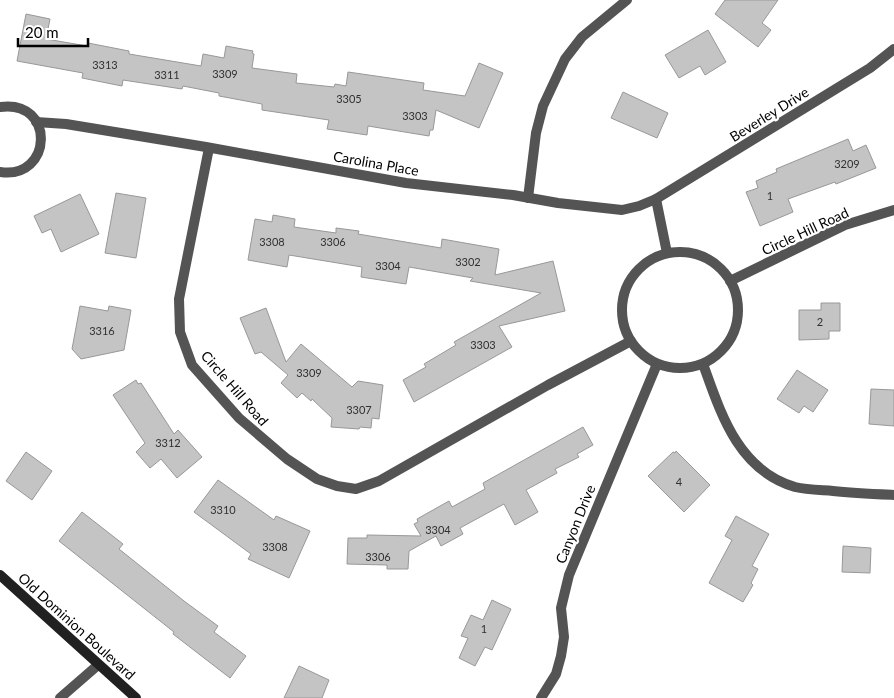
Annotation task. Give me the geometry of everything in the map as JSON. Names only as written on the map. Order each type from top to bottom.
[{"type":"street","points":[[528,198],[536,133],[543,106],[565,59],[582,36],[627,0]]},
{"type":"street","name":"Beverley Drive","points":[[656,200],[862,73],[894,49]]},
{"type":"street","points":[[0,107],[19,108],[32,115],[41,132],[42,144],[28,167],[16,172],[0,172]]},
{"type":"street","name":"Carolina Place","points":[[36,122],[66,124],[406,184],[622,210],[656,200]]},
{"type":"street","name":"Circle Hill Road","points":[[209,148],[180,299],[180,332],[192,365],[239,418],[286,459],[317,479],[338,486],[356,488],[378,481],[548,385],[631,341]]},
{"type":"street","points":[[656,200],[667,253]]},
{"type":"street","name":"Circle Hill Road","points":[[730,281],[845,225],[894,210]]},
{"type":"street","points":[[685,252],[704,257],[720,268],[730,281],[737,303],[736,326],[719,354],[703,364],[678,369],[656,364],[645,357],[631,341],[625,330],[622,315],[622,298],[628,285],[642,266],[650,260],[667,253],[685,252]]},
{"type":"street","name":"Canyon Drive","points":[[541,698],[556,674],[561,656],[564,636],[561,608],[570,575],[656,364]]},
{"type":"street","points":[[703,364],[721,413],[739,447],[756,465],[774,479],[796,487],[894,495]]},
{"type":"street","name":"Old Dominion Boulevard","points":[[0,575],[136,698]]},
{"type":"street","points":[[60,698],[98,665]]},
{"type":"building","points":[[725,0],[778,0],[762,23],[771,30],[758,47],[715,14]]},
{"type":"building","points":[[26,14],[50,19],[46,39],[87,46],[88,43],[129,51],[129,54],[201,66],[203,54],[224,58],[226,46],[253,51],[252,68],[297,74],[296,83],[334,87],[335,84],[346,86],[348,72],[424,83],[423,90],[465,96],[479,63],[503,73],[479,128],[436,110],[433,130],[430,130],[429,136],[368,126],[367,135],[327,129],[329,120],[262,110],[262,104],[219,96],[219,93],[183,86],[182,89],[123,80],[122,86],[82,78],[83,73],[17,61]]},
{"type":"building","points":[[708,30],[726,62],[705,75],[700,66],[679,78],[665,55]]},
{"type":"building","points":[[623,92],[668,113],[657,138],[611,118]]},
{"type":"building","points":[[848,139],[853,151],[866,145],[876,168],[836,184],[835,182],[788,199],[793,212],[760,226],[746,192],[758,188],[756,181],[777,172],[776,169]]},
{"type":"building","points":[[116,193],[146,198],[136,258],[105,253]]},
{"type":"building","points":[[80,194],[99,234],[61,252],[51,229],[42,233],[34,216]]},
{"type":"building","points":[[273,215],[295,219],[294,227],[336,233],[336,228],[359,231],[358,234],[441,248],[442,239],[499,249],[495,275],[553,261],[565,311],[499,326],[512,347],[414,402],[403,380],[426,367],[424,364],[456,345],[454,342],[541,293],[470,281],[473,278],[409,267],[406,284],[361,277],[362,267],[289,255],[287,267],[248,260],[255,219],[272,222]]},
{"type":"building","points":[[821,303],[840,303],[840,331],[829,331],[829,339],[799,340],[799,310],[821,310]]},
{"type":"building","points":[[80,306],[108,311],[109,306],[131,310],[124,350],[81,359],[72,349]]},
{"type":"building","points":[[266,308],[286,362],[301,344],[352,387],[358,381],[383,385],[379,419],[372,418],[371,428],[331,427],[332,418],[312,399],[311,401],[302,393],[297,398],[281,383],[288,375],[261,352],[255,354],[240,318]]},
{"type":"building","points":[[797,370],[828,390],[813,412],[804,406],[799,413],[777,399]]},
{"type":"building","points":[[136,380],[138,384],[141,383],[174,434],[178,430],[202,457],[177,478],[161,459],[150,468],[136,452],[145,443],[113,395]]},
{"type":"building","points":[[871,389],[894,390],[894,426],[869,424]]},
{"type":"building","points":[[583,427],[593,445],[577,454],[579,457],[555,469],[557,473],[526,490],[538,512],[515,525],[504,504],[460,528],[463,534],[441,546],[436,536],[409,551],[408,569],[387,569],[387,565],[347,564],[348,538],[367,538],[367,535],[421,536],[414,524],[418,522],[417,519],[449,501],[452,507],[485,489],[483,483]]},
{"type":"building","points":[[676,451],[710,485],[684,512],[648,476]]},
{"type":"building","points":[[26,452],[52,471],[32,500],[6,481]]},
{"type":"building","points":[[218,480],[274,520],[276,516],[310,531],[289,578],[248,559],[251,554],[194,512]]},
{"type":"building","points":[[82,512],[123,544],[119,549],[218,626],[214,632],[246,656],[230,678],[59,541]]},
{"type":"building","points":[[736,516],[769,534],[752,566],[758,569],[751,583],[753,585],[743,602],[709,583],[732,540],[725,536]]},
{"type":"building","points":[[843,546],[871,548],[870,573],[842,572]]},
{"type":"building","points":[[492,600],[511,609],[492,650],[485,647],[475,666],[459,658],[468,638],[461,636],[471,615],[483,620]]},
{"type":"building","points":[[299,666],[329,680],[322,698],[284,698]]}]
